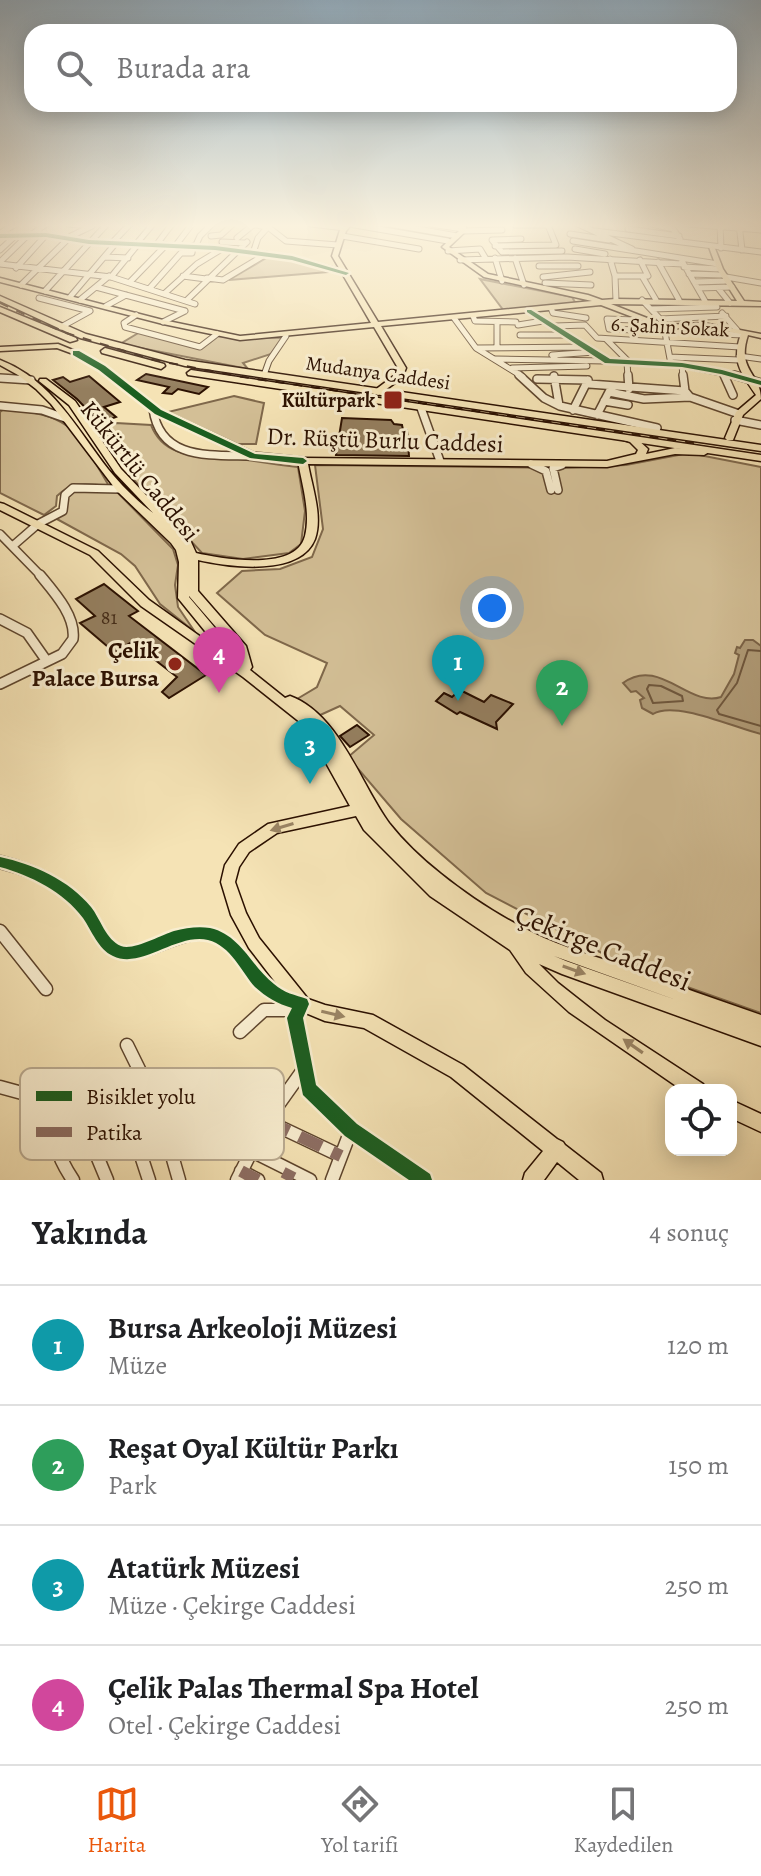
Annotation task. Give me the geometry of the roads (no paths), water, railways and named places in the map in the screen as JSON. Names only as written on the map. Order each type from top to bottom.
[{"type":"highway","name":"Mudanya Caddesi","points":[[0,298],[61,327],[159,358],[378,392],[575,414],[761,446]]},
{"type":"highway","name":"Mudanya Caddesi","points":[[0,309],[68,338],[129,359],[176,370],[616,436],[761,461]]},
{"type":"highway","points":[[68,338],[76,353]]},
{"type":"highway","points":[[575,414],[730,438],[761,446]]},
{"type":"highway","points":[[616,436],[761,461]]},
{"type":"main road","points":[[350,279],[402,368],[399,376],[378,392]]},
{"type":"main road","points":[[497,279],[524,285],[545,283],[604,302],[633,317],[695,330],[761,336]]},
{"type":"main road","points":[[727,279],[742,304]]},
{"type":"main road","points":[[0,280],[42,294],[70,297],[163,322],[217,334],[256,338],[616,301],[679,300],[761,305]]},
{"type":"main road","points":[[575,295],[578,305]]},
{"type":"main road","points":[[730,438],[737,417],[756,407],[761,395],[748,380],[739,354],[742,332]]},
{"type":"main road","points":[[0,349],[58,346],[76,353]]},
{"type":"main road","name":"Kükürtlü Caddesi","points":[[3,361],[48,392],[120,489],[188,560]]},
{"type":"main road","name":"Kükürtlü Caddesi","points":[[3,361],[54,387],[72,403],[118,471],[187,544],[192,592],[242,649],[248,675]]},
{"type":"main road","points":[[616,436],[633,440],[643,449],[640,456],[625,462]]},
{"type":"main road","name":"Dr. Rüştü Burlu Caddesi","points":[[306,461],[562,465],[625,462],[675,451],[704,452]]},
{"type":"main road","points":[[188,560],[274,562],[301,553],[308,545],[312,526],[306,461]]},
{"type":"main road","name":"Çekirge Caddesi","points":[[0,506],[41,522],[94,553],[145,603],[248,675],[310,724],[369,826],[435,892],[562,967],[761,1038]]},
{"type":"main road","name":"Çekirge Caddesi","points":[[248,675],[302,706],[320,722],[379,818],[421,865],[512,937],[541,944],[761,1023]]},
{"type":"main road","points":[[379,818],[370,811],[358,809],[273,828],[244,848],[232,865],[228,882],[239,915],[254,943],[302,1004],[325,1013],[367,1021],[457,1071],[594,1180]]},
{"type":"main road","points":[[512,937],[527,964],[567,1000],[688,1084]]},
{"type":"main road","points":[[737,1112],[761,1123]]},
{"type":"main road","points":[[532,1180],[557,1148]]},
{"type":"street","points":[[21,285],[28,279]]},
{"type":"street","points":[[56,279],[42,294],[90,311]]},
{"type":"street","points":[[70,297],[86,279]]},
{"type":"street","points":[[80,300],[107,279]]},
{"type":"street","points":[[118,279],[195,304],[163,322]]},
{"type":"street","points":[[130,282],[133,279]]},
{"type":"street","points":[[149,289],[158,279]]},
{"type":"street","points":[[164,294],[180,279]]},
{"type":"street","points":[[187,300],[205,279]]},
{"type":"street","points":[[521,279],[524,285]]},
{"type":"street","points":[[544,279],[545,283]]},
{"type":"street","points":[[545,283],[561,279]]},
{"type":"street","points":[[588,297],[591,279]]},
{"type":"street","points":[[615,279],[616,301]]},
{"type":"street","points":[[644,279],[656,300]]},
{"type":"street","points":[[667,279],[679,300]]},
{"type":"street","points":[[692,279],[711,303],[742,332]]},
{"type":"street","points":[[694,282],[707,279]]},
{"type":"street","points":[[718,288],[722,279]]},
{"type":"street","points":[[545,283],[591,285]]},
{"type":"street","points":[[96,287],[185,311]]},
{"type":"street","points":[[698,288],[718,288]]},
{"type":"street","points":[[718,288],[730,303]]},
{"type":"street","points":[[61,327],[126,295]]},
{"type":"street","points":[[642,300],[662,323],[671,360]]},
{"type":"street","points":[[652,309],[711,303]]},
{"type":"street","points":[[551,308],[553,313],[586,318]]},
{"type":"street","points":[[529,311],[606,359]]},
{"type":"street","points":[[511,312],[522,347]]},
{"type":"street","points":[[136,315],[124,323],[125,327],[200,347],[217,334]]},
{"type":"street","points":[[473,316],[475,321],[517,324],[543,321]]},
{"type":"street","points":[[662,323],[726,316]]},
{"type":"street","points":[[637,330],[609,329],[607,319],[633,317],[637,330],[640,342]]},
{"type":"street","points":[[454,318],[476,348],[530,382],[544,398],[575,414],[597,415],[657,428]]},
{"type":"street","points":[[497,322],[497,347]]},
{"type":"street","points":[[552,326],[585,325],[591,332]]},
{"type":"street","points":[[695,330],[700,345]]},
{"type":"street","points":[[520,335],[591,332]]},
{"type":"street","name":"6. Şahin Sokak","points":[[591,332],[597,338],[700,345],[739,354]]},
{"type":"street","points":[[264,375],[269,361],[286,336]]},
{"type":"street","points":[[607,339],[628,363],[629,389]]},
{"type":"street","points":[[652,343],[654,364]]},
{"type":"street","points":[[476,348],[588,347]]},
{"type":"street","points":[[596,352],[552,355],[654,364],[739,354],[761,359]]},
{"type":"street","name":"Dr. Rüştü Burlu Caddesi","points":[[76,353],[109,373],[153,409],[253,456],[306,461]]},
{"type":"street","points":[[494,359],[587,363]]},
{"type":"street","points":[[507,368],[554,367],[606,359]]},
{"type":"street","points":[[671,360],[761,383]]},
{"type":"street","points":[[0,377],[12,372],[3,361]]},
{"type":"street","points":[[575,414],[588,380],[587,363]]},
{"type":"street","points":[[682,365],[688,394]]},
{"type":"street","points":[[554,367],[560,406]]},
{"type":"street","points":[[722,372],[733,395]]},
{"type":"street","points":[[0,377],[33,381]]},
{"type":"street","points":[[537,379],[588,380]]},
{"type":"street","points":[[588,380],[589,384],[644,399],[688,394]]},
{"type":"street","points":[[610,389],[688,394],[761,425]]},
{"type":"street","points":[[597,415],[610,389]]},
{"type":"street","points":[[604,401],[628,405]]},
{"type":"street","points":[[42,410],[54,406],[55,402]]},
{"type":"street","points":[[0,406],[42,410],[61,415],[73,423]]},
{"type":"street","points":[[421,408],[440,461]]},
{"type":"street","points":[[153,409],[157,430],[180,450],[193,454],[253,456]]},
{"type":"street","points":[[530,464],[546,471],[554,490],[553,468],[562,465]]},
{"type":"street","points":[[15,544],[41,522],[63,511],[65,495],[73,488],[120,489]]},
{"type":"street","points":[[0,534],[15,544],[71,618],[74,635],[69,648],[0,684]]},
{"type":"street","points":[[3,623],[27,633],[46,660]]},
{"type":"street","points":[[0,862],[63,891],[83,907],[111,947],[121,953],[134,953],[174,935],[190,932],[216,935],[227,942],[265,989],[281,1001],[302,1004]]},
{"type":"street","points":[[0,931],[46,989]]},
{"type":"street","points":[[240,1032],[263,1009],[294,1010],[302,1004]]},
{"type":"street","points":[[302,1004],[295,1018],[309,1089],[324,1107],[351,1130],[424,1180]]},
{"type":"street","points":[[127,1045],[140,1068]]},
{"type":"street","points":[[284,1093],[303,1070]]},
{"type":"street","points":[[0,1087],[20,1092]]},
{"type":"street","points":[[284,1129],[341,1156]]},
{"type":"street","points":[[332,1180],[351,1130]]},
{"type":"street","points":[[60,1160],[73,1180]]},
{"type":"street","points":[[99,1160],[107,1180]]},
{"type":"street","points":[[142,1160],[149,1180]]},
{"type":"street","points":[[174,1160],[179,1180]]},
{"type":"street","points":[[265,1160],[288,1175],[310,1180]]},
{"type":"street","points":[[239,1176],[258,1180]]},
{"type":"water","points":[[745,640],[753,640],[761,646],[761,734],[676,710],[653,714],[642,708],[640,700],[644,698],[636,691],[631,692],[623,683],[636,676],[649,675],[697,696],[721,697],[734,674],[739,655],[735,653],[737,647],[740,648]]},
{"type":"railway","points":[[0,303],[63,332],[154,360],[243,377],[700,444]]},
{"type":"place","name":"Kültürpark","points":[[393,400]]},
{"type":"place","name":"Çelik Palace Bursa","points":[[175,664]]},
{"type":"place","name":"Çelik Palas Thermal Spa Hotel","points":[[219,693]]},
{"type":"place","name":"Bursa Arkeoloji Müzesi","points":[[458,701]]},
{"type":"place","name":"Reşat Oyal Kültür Parkı","points":[[562,726]]},
{"type":"place","name":"Atatürk Müzesi","points":[[310,784]]}]
